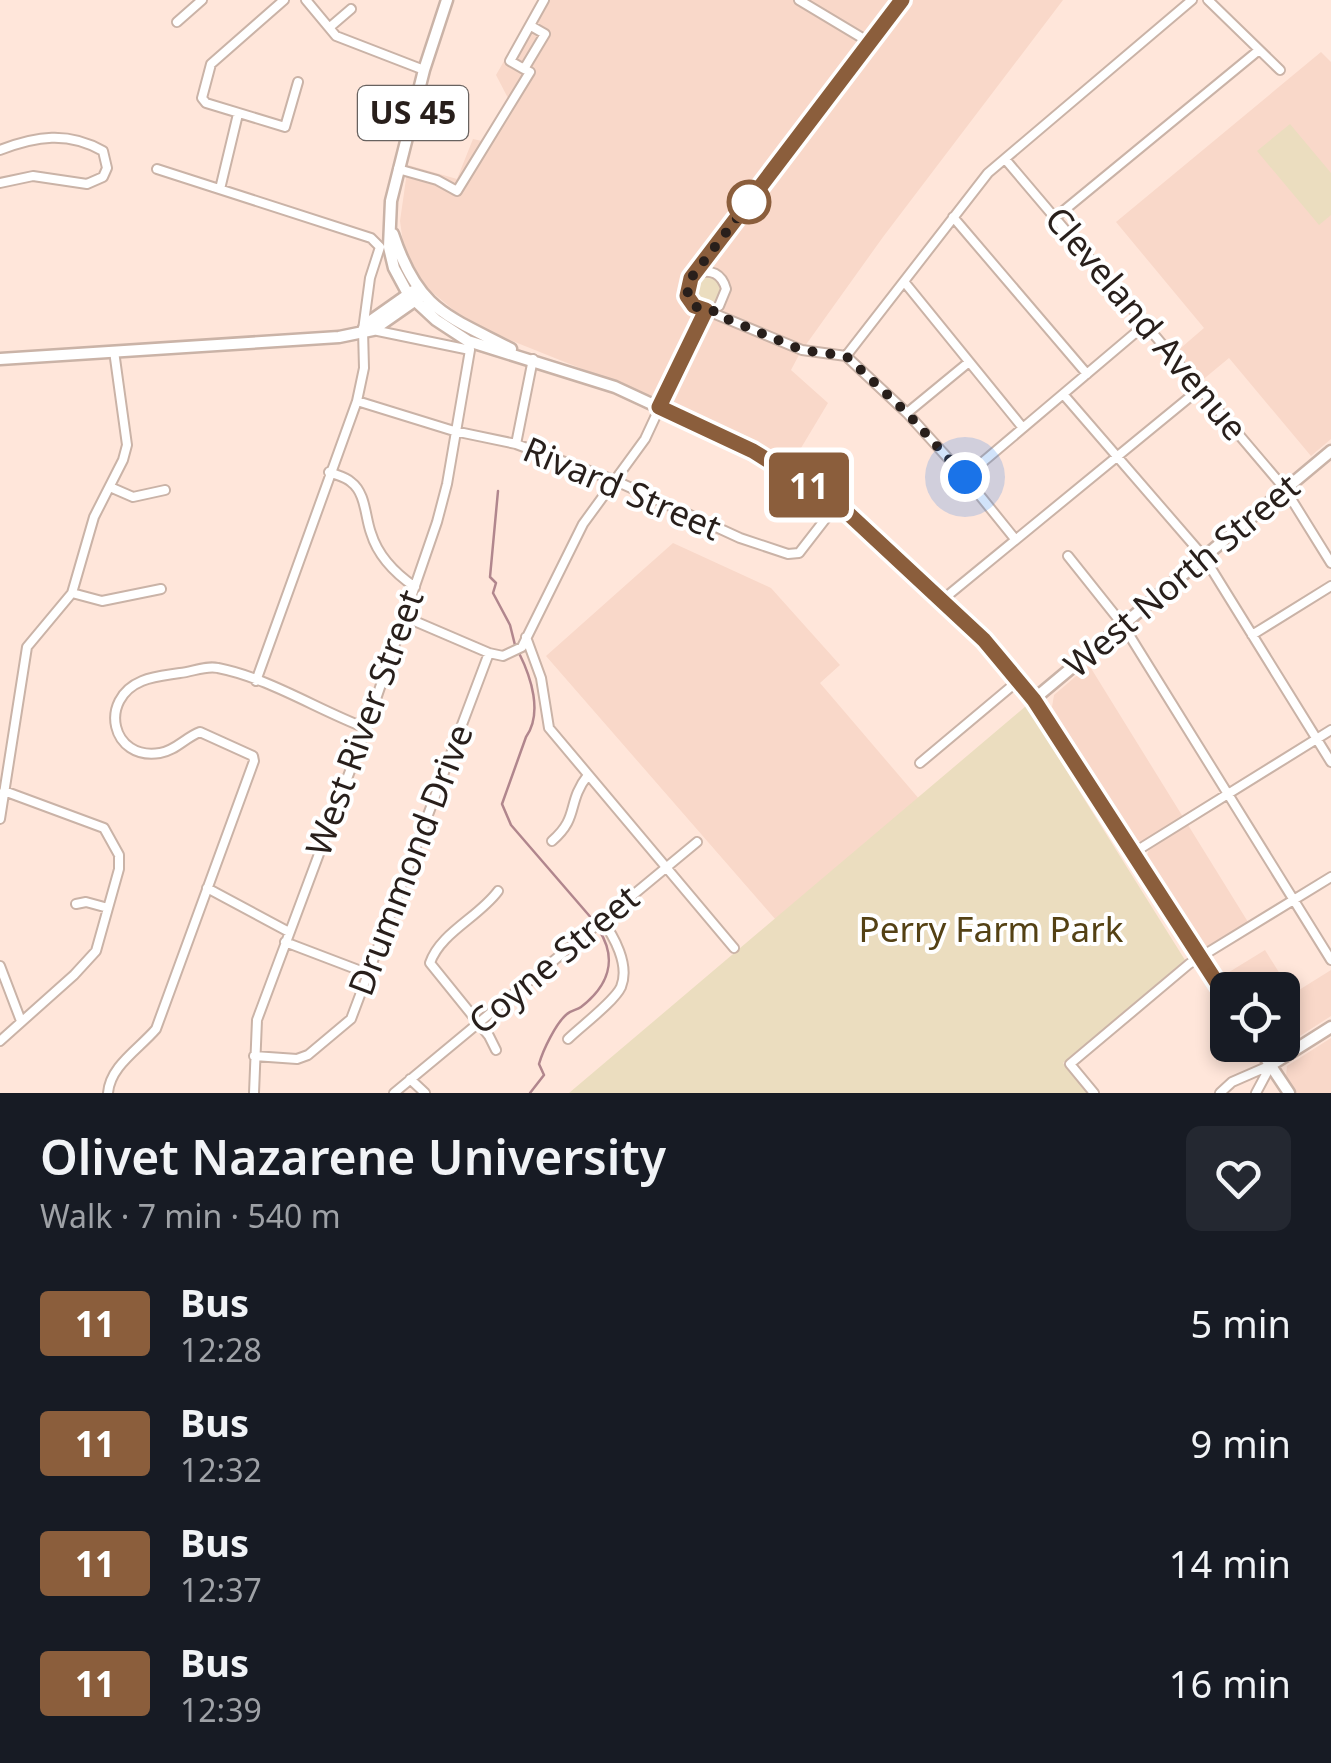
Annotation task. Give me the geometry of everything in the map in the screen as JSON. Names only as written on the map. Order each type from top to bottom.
[{"type":"main road","name":"US 45","points":[[447,0],[424,70],[391,200],[389,247],[394,268],[436,320],[473,345],[616,387],[753,451],[838,504],[984,640],[1034,700],[1210,973]]},
{"type":"main road","name":"US 45","points":[[416,294],[448,318],[532,360]]},
{"type":"main road","points":[[368,330],[384,310],[416,294]]},
{"type":"main road","points":[[0,359],[339,336],[368,330],[416,294]]},
{"type":"main road","name":"West North Street","points":[[1034,700],[1331,451]]},
{"type":"main road","points":[[1270,1065],[1331,1027]]},
{"type":"main road","points":[[1268,1062],[1289,1093]]},
{"type":"street","points":[[177,22],[202,0]]},
{"type":"street","points":[[284,0],[211,64],[202,98],[206,104],[286,127],[298,82]]},
{"type":"street","points":[[306,0],[336,36],[424,70]]},
{"type":"street","points":[[398,169],[457,191],[530,72],[510,61],[544,0]]},
{"type":"street","points":[[799,0],[869,42]]},
{"type":"street","points":[[902,0],[688,283],[687,296],[694,306],[802,350],[846,356],[907,413],[965,477],[1014,540]]},
{"type":"street","points":[[846,356],[906,284],[988,173],[1192,0]]},
{"type":"street","points":[[1208,0],[1280,70]]},
{"type":"street","points":[[330,27],[351,9]]},
{"type":"street","points":[[524,69],[545,34],[531,26]]},
{"type":"street","points":[[1056,217],[1259,50]]},
{"type":"street","points":[[220,188],[238,114]]},
{"type":"street","points":[[0,150],[25,140],[55,136],[104,151],[107,168],[104,177],[86,184],[32,176],[0,183]]},
{"type":"street","name":"Cleveland Avenue","points":[[1005,158],[1285,490],[1331,563]]},
{"type":"street","points":[[157,169],[377,242],[379,252],[370,278],[364,368],[357,401],[256,681]]},
{"type":"street","points":[[953,217],[1087,374]]},
{"type":"street","points":[[406,617],[489,653],[503,656],[515,652],[583,524],[645,439],[709,310],[726,295],[724,282],[716,273],[696,274]]},
{"type":"street","points":[[906,284],[1023,428]]},
{"type":"street","points":[[367,301],[384,310]]},
{"type":"street","points":[[965,477],[1147,323]]},
{"type":"street","points":[[368,330],[473,345]]},
{"type":"street","name":"West River Street","points":[[254,1093],[258,1020],[406,617],[446,484],[473,345]]},
{"type":"street","points":[[0,819],[27,647],[72,592],[94,517],[127,445],[114,351]]},
{"type":"street","points":[[516,444],[532,360]]},
{"type":"street","points":[[907,413],[969,362]]},
{"type":"street","points":[[941,601],[1202,388]]},
{"type":"street","points":[[1063,394],[1204,558],[1331,762]]},
{"type":"street","name":"Rivard Street","points":[[357,401],[454,431],[516,444],[616,481],[740,538],[788,554],[799,553],[838,504]]},
{"type":"street","points":[[330,472],[352,482],[362,496],[380,552],[415,587]]},
{"type":"street","points":[[110,487],[133,497],[165,490]]},
{"type":"street","points":[[1068,556],[1124,625],[1331,960]]},
{"type":"street","points":[[1252,635],[1331,586]]},
{"type":"street","points":[[72,592],[102,601],[161,589]]},
{"type":"street","points":[[524,641],[542,678],[548,728],[734,948]]},
{"type":"street","name":"Drummond Drive","points":[[254,1056],[298,1059],[351,1020],[489,653]]},
{"type":"street","points":[[108,1093],[109,1080],[116,1069],[156,1029],[253,756],[196,732],[164,753],[134,750],[117,734],[115,710],[128,690],[155,677],[217,667],[295,694],[328,714],[366,728]]},
{"type":"street","points":[[920,763],[1018,680]]},
{"type":"street","points":[[1133,852],[1331,730]]},
{"type":"street","points":[[552,841],[571,820],[574,793],[588,775]]},
{"type":"street","points":[[0,1042],[96,952],[119,870],[119,855],[104,828],[4,791]]},
{"type":"street","name":"Coyne Street","points":[[394,1093],[698,842]]},
{"type":"street","points":[[1094,1093],[1070,1064],[1200,958],[1331,877]]},
{"type":"street","points":[[207,888],[289,932]]},
{"type":"street","points":[[496,1050],[430,963],[434,951],[498,891]]},
{"type":"street","points":[[76,904],[86,902],[108,908]]},
{"type":"street","points":[[568,1039],[621,987],[619,952],[614,936],[601,919]]},
{"type":"street","points":[[285,942],[369,974]]},
{"type":"street","points":[[0,966],[21,1021]]},
{"type":"street","points":[[1220,1093],[1232,1082],[1270,1065]]},
{"type":"street","points":[[1256,1093],[1270,1065]]},
{"type":"street","points":[[410,1079],[426,1093]]},
{"type":"shaded area","points":[[539,0],[1063,0],[800,353],[791,370],[828,403],[792,463],[707,419],[495,334],[463,318],[420,282],[404,250],[400,221],[408,165],[457,179],[473,139],[482,141],[509,100],[496,75]]},
{"type":"shaded area","points":[[1321,52],[1331,62],[1331,439],[1311,456],[1229,358],[1200,382],[1175,353],[1204,328],[1116,222]]},
{"type":"shaded area","points":[[673,543],[771,588],[840,665],[820,683],[920,800],[776,920],[546,656]]},
{"type":"shaded area","points":[[1089,665],[1183,817],[1141,842],[1134,838],[1052,707],[1054,695]]},
{"type":"shaded area","points":[[1188,825],[1248,922],[1206,947],[1200,945],[1147,856],[1149,849]]},
{"type":"shaded area","points":[[1265,950],[1279,972],[1229,972]]},
{"type":"shaded area","points":[[1331,970],[1331,1016],[1300,1036],[1300,989]]},
{"type":"shaded area","points":[[1331,1038],[1331,1093],[1297,1093],[1286,1076],[1287,1066],[1300,1062],[1300,1058]]},
{"type":"green space","points":[[1290,124],[1331,173],[1331,215],[1319,225],[1257,151]]},
{"type":"green space","points":[[706,277],[716,281],[720,291],[716,301],[706,305],[696,301],[692,291],[696,281]]},
{"type":"green space","name":"Perry Farm Park","points":[[1026,706],[1185,960],[1063,1063],[1089,1093],[569,1093]]},
{"type":"waterway","points":[[498,491],[490,577],[496,583],[493,593],[510,625],[515,645]]},
{"type":"waterway","points":[[519,653],[531,684],[534,717],[502,804],[511,825],[593,920]]},
{"type":"waterway","points":[[530,1093],[544,1075],[539,1064],[559,1024],[590,999],[604,981],[609,962],[599,930]]},
{"type":"bus line","name":"11","points":[[902,0],[688,283],[690,301],[706,310],[659,407],[753,451],[838,504],[984,640],[1034,700],[1210,972]]},
{"type":"route","points":[[749,202],[754,196],[688,283],[690,301],[699,309],[713,310],[802,350],[846,356],[907,413],[965,477]]}]
